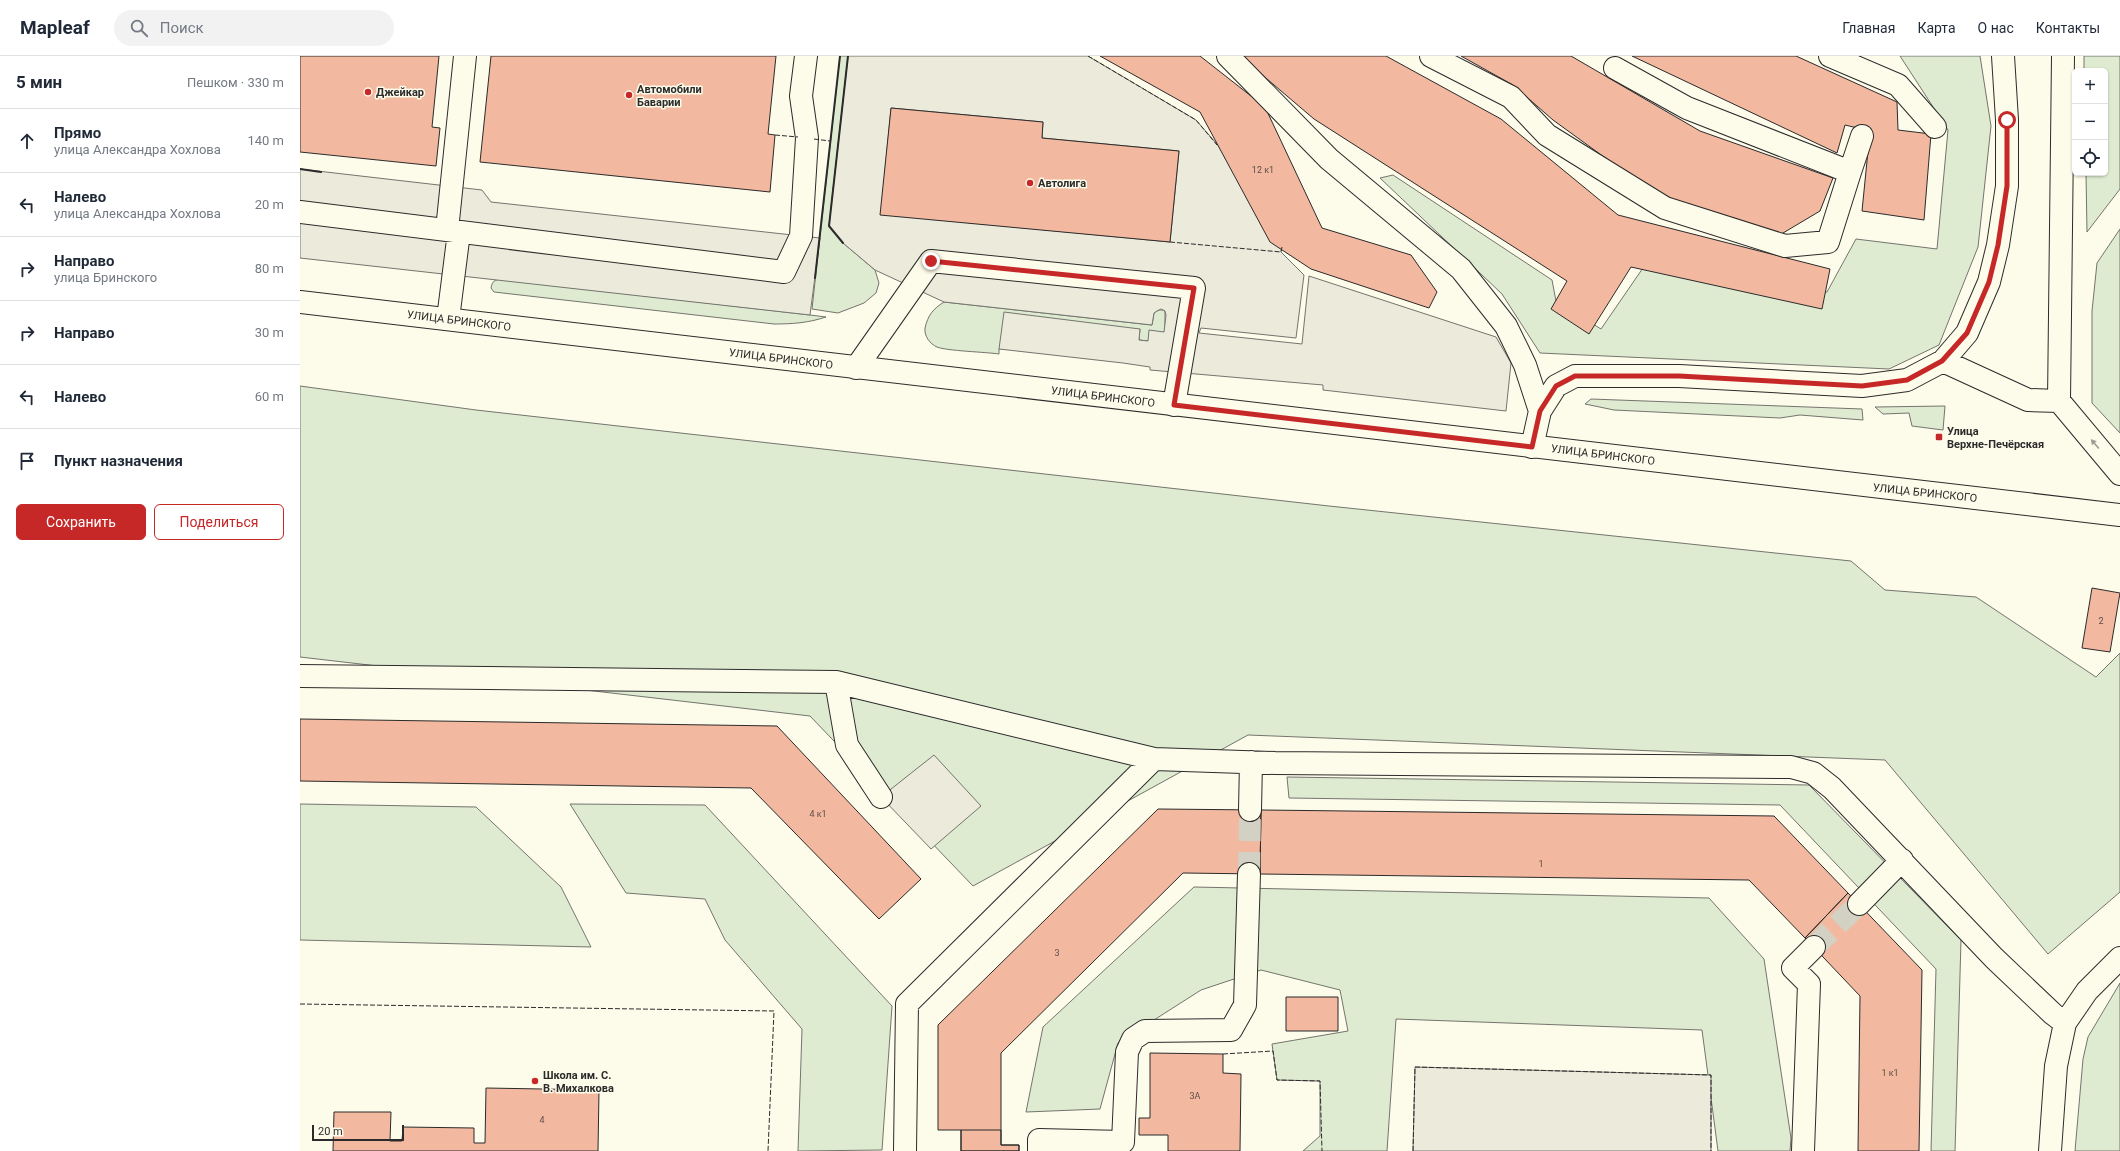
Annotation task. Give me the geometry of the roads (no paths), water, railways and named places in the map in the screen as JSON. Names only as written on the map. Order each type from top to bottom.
[{"type":"main road","points":[[448,320],[465,56]]},
{"type":"main road","points":[[300,212],[784,272],[801,236],[807,138],[801,96],[806,56]]},
{"type":"main road","points":[[1228,56],[1329,159],[1461,269],[1506,326],[1525,364],[1540,411]]},
{"type":"main road","points":[[1431,56],[1510,97],[1547,135],[1664,208],[1785,246],[1828,242],[1862,136]]},
{"type":"main road","points":[[1830,56],[1898,85],[1935,126]]},
{"type":"main road","points":[[1532,447],[1540,411],[1556,386],[1575,376],[1679,376],[1862,386],[1907,380],[1942,361],[1967,333],[1989,282],[1998,245],[2007,186],[2007,120],[2003,56]]},
{"type":"main road","points":[[2063,56],[2059,401],[2120,474]]},
{"type":"main road","points":[[1615,68],[1687,108],[1850,172]]},
{"type":"main road","points":[[856,368],[931,261],[1194,288],[1174,405]]},
{"type":"main road","name":"УЛИЦА БРИНСКОГО","points":[[300,302],[2120,515]]},
{"type":"main road","points":[[1942,361],[2028,400],[2059,401]]},
{"type":"main road","points":[[300,676],[836,682],[1154,759],[1251,762],[1791,767],[1813,774],[1832,788],[1994,958],[2053,1014],[2065,1023]]},
{"type":"main road","points":[[836,682],[847,745],[881,796]]},
{"type":"main road","points":[[905,1151],[907,1004],[1154,759]]},
{"type":"main road","points":[[1250,810],[1251,762]]},
{"type":"main road","points":[[1859,904],[1902,860]]},
{"type":"main road","points":[[1039,1151],[1039,1140],[1123,1142],[1127,1052],[1133,1039],[1145,1031],[1230,1030],[1245,1005],[1249,874]]},
{"type":"main road","points":[[1803,1151],[1809,984],[1793,968],[1814,948]]},
{"type":"main road","points":[[2050,1151],[2056,1066],[2065,1023],[2087,991],[2120,958]]},
{"type":"tunnel","points":[[1249,874],[1250,810]]},
{"type":"tunnel","points":[[1814,947],[1859,904]]},
{"type":"place","name":"Джейкар","points":[[368,92]]},
{"type":"place","name":"Автомобили Баварии","points":[[629,95]]},
{"type":"place","name":"Автолига","points":[[1030,183]]},
{"type":"place","name":"Улица Верхне-Печёрская","points":[[1939,437]]},
{"type":"place","name":"Школа им. С. В. Михалкова","points":[[535,1081]]}]
